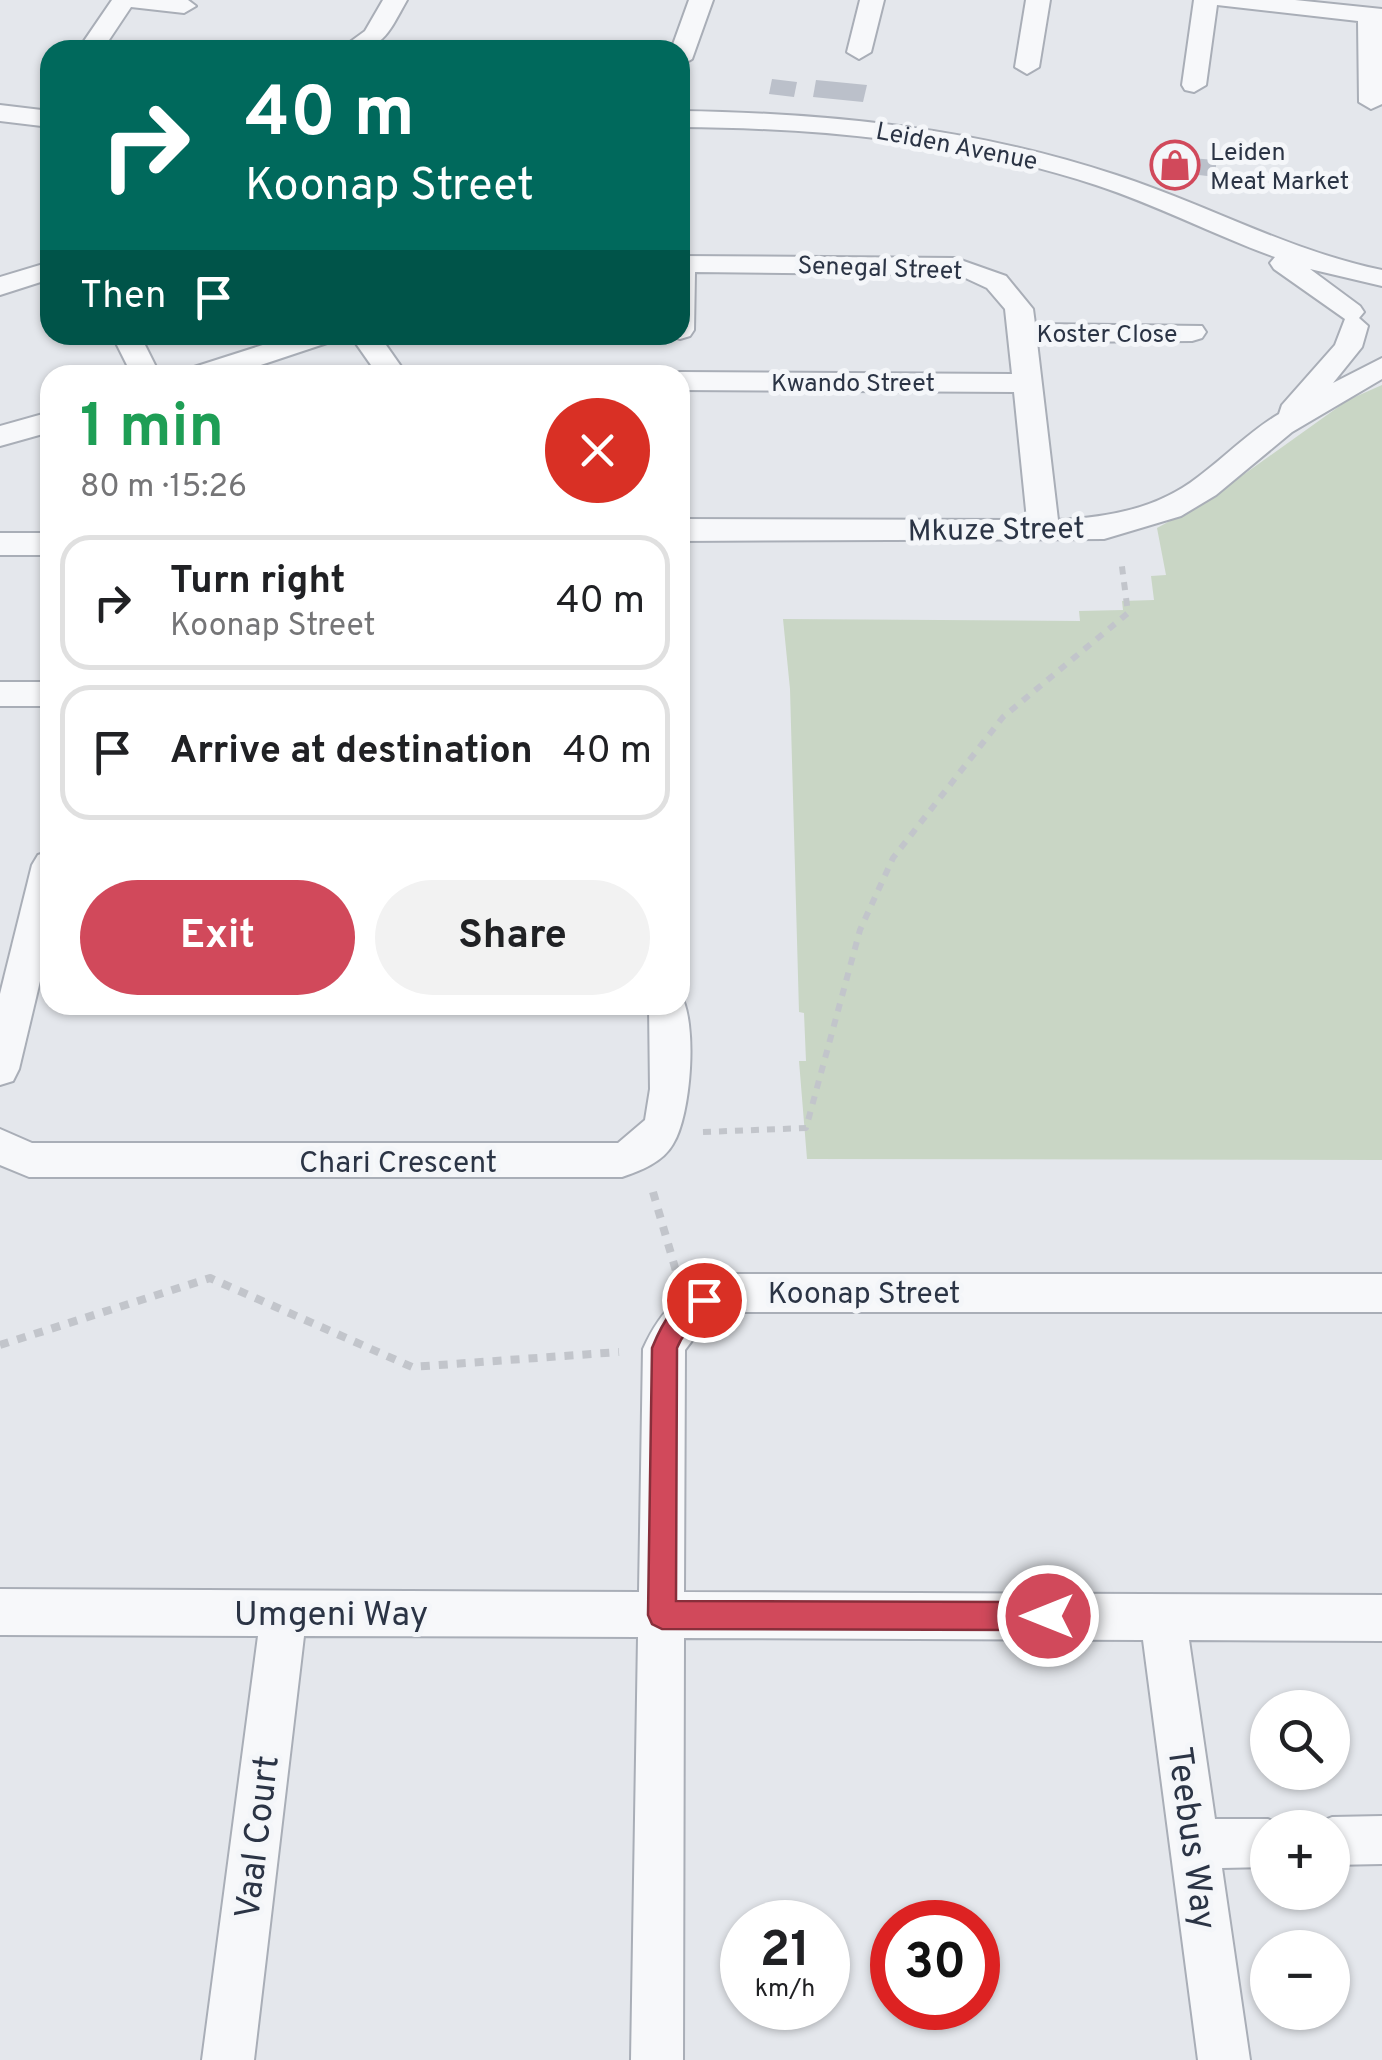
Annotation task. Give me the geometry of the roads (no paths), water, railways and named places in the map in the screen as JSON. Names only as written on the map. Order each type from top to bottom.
[{"type":"street","points":[[97,40],[126,0],[184,6]]},
{"type":"street","points":[[367,40],[374,36],[395,0]]},
{"type":"street","points":[[686,40],[700,0]]},
{"type":"street","points":[[859,52],[872,0]]},
{"type":"street","points":[[1027,67],[1038,0]]},
{"type":"street","points":[[1194,86],[1206,0]]},
{"type":"street","points":[[1226,0],[1365,11],[1371,102]]},
{"type":"street","points":[[0,114],[40,118]]},
{"type":"street","name":"Leiden Avenue","points":[[690,119],[847,126],[986,147],[1107,180],[1316,260],[1382,279]]},
{"type":"street","name":"Leiden Avenue","points":[[1224,225],[1320,286],[1382,349]]},
{"type":"street","name":"Senegal Street","points":[[690,264],[959,266],[1002,286],[1019,309],[1044,532]]},
{"type":"street","points":[[0,286],[40,273]]},
{"type":"street","name":"Mkuze Street","points":[[1282,425],[1348,347],[1352,300],[1360,290],[1382,279]]},
{"type":"street","name":"Koster Close","points":[[1022,334],[1192,332]]},
{"type":"street","points":[[231,365],[292,345]]},
{"type":"street","name":"Mkuze Street","points":[[690,530],[1044,532],[1140,520],[1189,499],[1282,425],[1382,367]]},
{"type":"street","name":"Kwando Street","points":[[690,378],[1027,384]]},
{"type":"street","points":[[0,436],[40,425]]},
{"type":"street","points":[[0,544],[40,544]]},
{"type":"street","points":[[0,694],[40,694]]},
{"type":"street","points":[[0,1069],[28,928],[40,894]]},
{"type":"street","name":"Chari Crescent","points":[[0,1146],[17,1157],[48,1160],[598,1163],[622,1160],[641,1151],[658,1136],[666,1118],[668,1015]]},
{"type":"street","name":"Koonap Street","points":[[662,1615],[664,1348],[687,1311],[727,1293],[1382,1292]]},
{"type":"street","name":"Umgeni Way","points":[[0,1612],[1382,1618]]},
{"type":"street","name":"Vaal Court","points":[[228,2060],[284,1613]]},
{"type":"street","points":[[657,2060],[662,1615]]},
{"type":"street","name":"Teebus Way","points":[[1163,1616],[1224,2060]]},
{"type":"street","points":[[1350,1841],[1382,1840]]},
{"type":"street","points":[[1194,1844],[1250,1842]]},
{"type":"place","name":"Leiden Meat Market","points":[[1175,165]]}]
